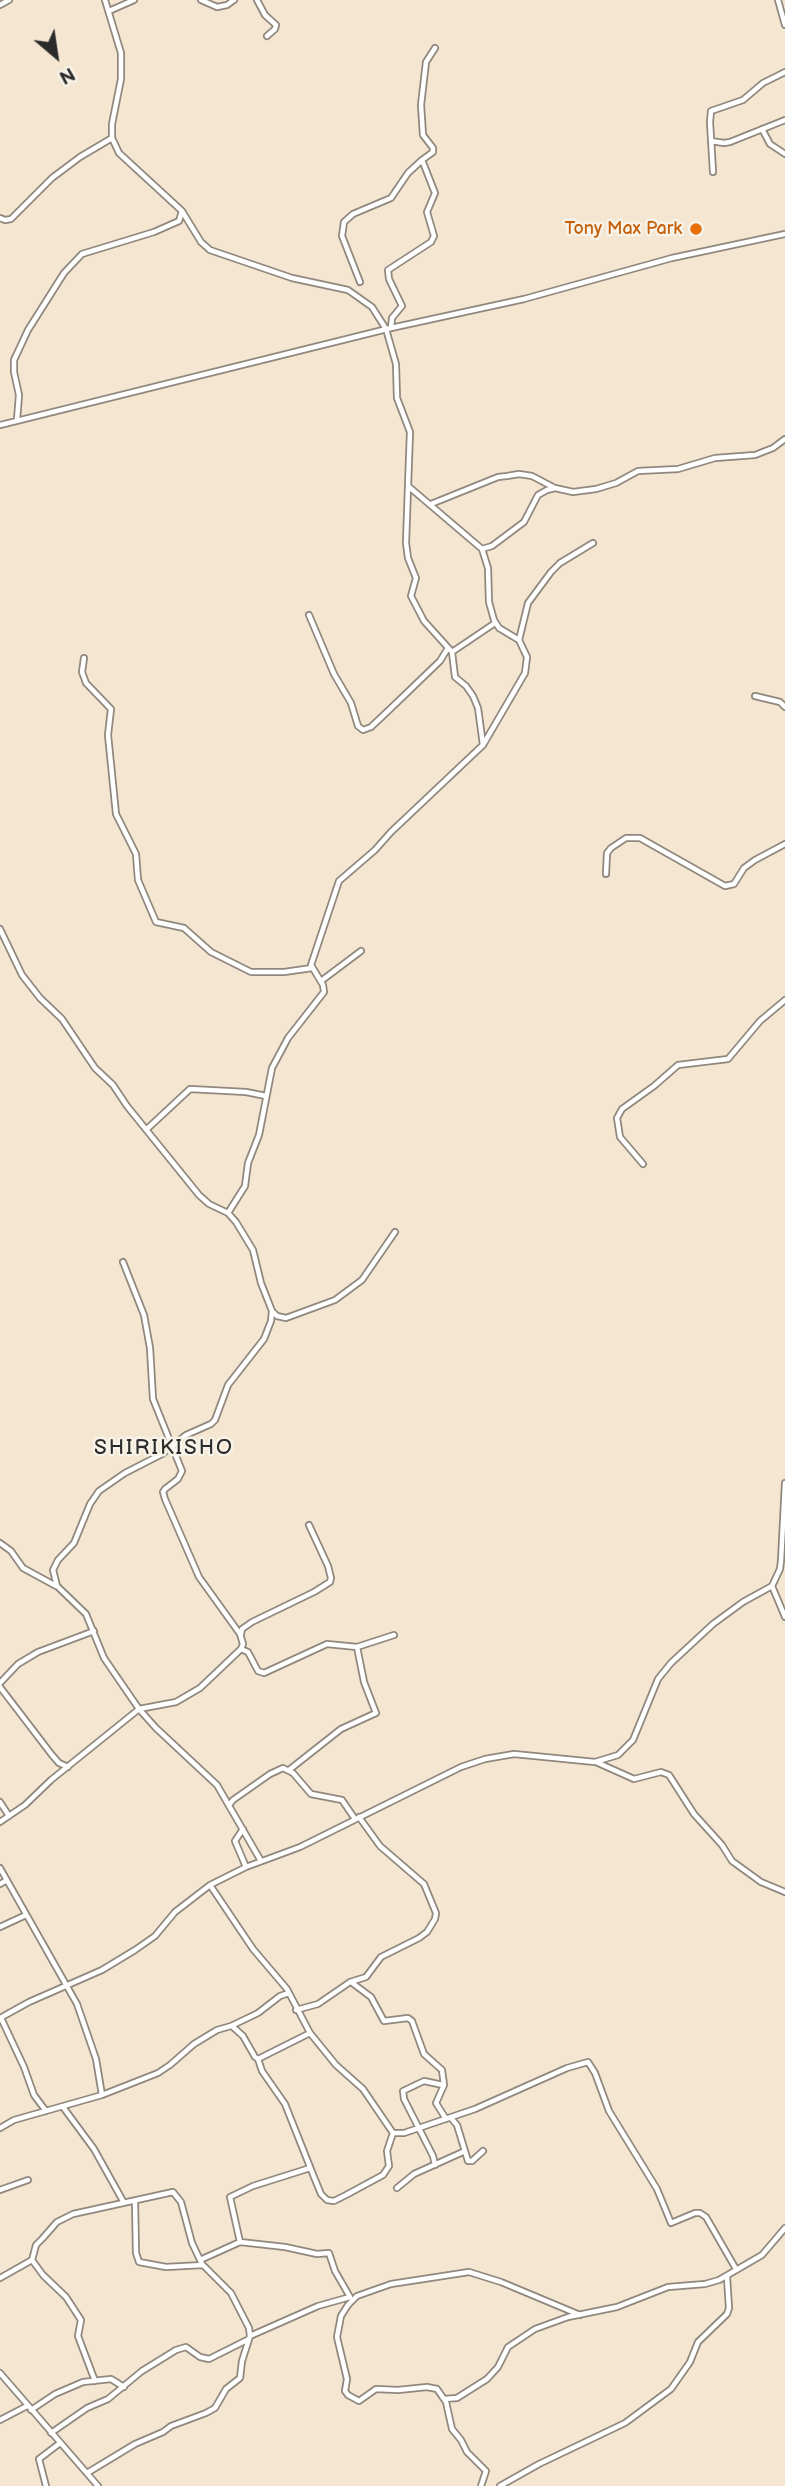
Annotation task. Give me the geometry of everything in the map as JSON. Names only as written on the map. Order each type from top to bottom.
[{"type":"street","points":[[0,5],[9,0]]},
{"type":"street","points":[[105,0],[121,61],[112,138],[119,153],[182,211],[201,242],[210,250],[292,278],[348,290],[372,307],[389,329],[396,364],[397,398],[410,432],[406,543],[408,558],[416,578],[411,596],[424,621],[450,650],[453,674],[470,690],[476,702],[483,745]]},
{"type":"street","points":[[109,11],[134,0]]},
{"type":"street","points":[[201,0],[218,7],[234,0]]},
{"type":"street","points":[[257,0],[265,15],[276,25],[267,37]]},
{"type":"street","points":[[778,1],[785,25]]},
{"type":"street","points":[[360,282],[342,236],[344,222],[353,214],[391,198],[408,173],[434,150],[423,135],[422,91],[428,57],[435,48]]},
{"type":"street","points":[[713,172],[711,111],[743,100],[763,83],[785,72]]},
{"type":"street","points":[[711,141],[724,143],[785,120]]},
{"type":"street","points":[[762,130],[770,144],[785,155]]},
{"type":"street","points":[[0,218],[11,219],[52,178],[112,138]]},
{"type":"street","points":[[389,329],[402,306],[389,279],[388,270],[431,242],[434,236],[427,212],[435,192],[422,160]]},
{"type":"street","points":[[17,420],[19,395],[14,372],[18,349],[64,273],[82,254],[154,232],[179,220],[182,211]]},
{"type":"street","points":[[0,425],[547,293],[672,258],[785,234]]},
{"type":"street","points":[[430,504],[498,477],[519,474],[532,476],[555,488],[573,492],[596,489],[616,483],[638,471],[678,469],[715,458],[755,454],[772,448],[785,439]]},
{"type":"street","points":[[312,968],[335,888],[341,877],[375,850],[483,745],[525,673],[527,657],[519,640],[495,623],[490,611],[488,568],[482,549],[408,486]]},
{"type":"street","points":[[482,549],[492,546],[519,526],[530,513],[538,495],[555,488]]},
{"type":"street","points":[[519,640],[528,603],[551,572],[593,543]]},
{"type":"street","points":[[309,615],[334,674],[356,712],[358,726],[363,730],[371,727],[450,650],[495,623]]},
{"type":"street","points":[[84,658],[82,672],[86,683],[111,709],[108,735],[116,814],[136,853],[138,880],[156,922],[184,929],[211,952],[251,972],[284,972],[312,968]]},
{"type":"street","points":[[755,696],[780,702],[785,707]]},
{"type":"street","points":[[606,874],[607,853],[626,838],[640,838],[725,886],[734,884],[744,868],[754,860],[785,844]]},
{"type":"street","points":[[0,929],[22,975],[40,998],[62,1019],[95,1068],[113,1085],[204,1201],[228,1213],[253,1250],[261,1283],[277,1317],[286,1318],[335,1300],[362,1280],[395,1232]]},
{"type":"street","points":[[321,981],[361,951]]},
{"type":"street","points":[[228,1213],[245,1186],[247,1168],[259,1135],[272,1068],[280,1050],[322,998],[324,989],[312,968]]},
{"type":"street","points":[[643,1164],[620,1137],[617,1118],[622,1109],[678,1065],[728,1059],[760,1021],[785,1000]]},
{"type":"street","points":[[147,1129],[190,1089],[246,1091],[266,1096]]},
{"type":"street","points":[[0,1822],[139,1709],[176,1702],[191,1694],[241,1649],[243,1644],[240,1634],[199,1577],[165,1499],[163,1492],[181,1475],[180,1466],[153,1399],[150,1348],[144,1315],[123,1262]]},
{"type":"street","points":[[57,1586],[53,1570],[55,1564],[74,1543],[94,1497],[106,1486],[173,1446],[186,1435],[215,1420],[228,1385],[264,1339],[272,1311]]},
{"type":"street","points":[[595,1762],[618,1755],[630,1745],[658,1679],[671,1662],[713,1624],[743,1602],[772,1586],[780,1569],[785,1483]]},
{"type":"street","points":[[240,1634],[242,1629],[253,1622],[330,1582],[328,1566],[309,1525]]},
{"type":"street","points":[[0,1543],[10,1551],[23,1569],[57,1586],[80,1606],[94,1631],[104,1658],[139,1709],[217,1785],[261,1861]]},
{"type":"street","points":[[772,1586],[785,1618]]},
{"type":"street","points":[[68,1767],[60,1763],[13,1707],[0,1685],[18,1664],[38,1652],[94,1631]]},
{"type":"street","points":[[241,1649],[248,1652],[258,1671],[264,1673],[327,1644],[357,1647],[394,1634]]},
{"type":"street","points":[[289,1770],[341,1729],[376,1713],[364,1682],[357,1647]]},
{"type":"street","points":[[46,2112],[34,2095],[24,2067],[0,2018],[29,2002],[102,1970],[148,1942],[175,1912],[210,1885],[246,1867],[300,1847],[461,1768],[485,1759],[529,1754],[595,1762],[634,1779],[661,1772],[669,1775],[694,1814],[722,1845],[732,1861],[761,1882],[785,1892]]},
{"type":"street","points":[[60,1763],[60,1773]]},
{"type":"street","points":[[230,1805],[278,1768],[289,1770],[311,1794],[342,1800],[380,1846],[421,1879],[436,1913],[427,1932],[381,1957],[366,1977],[350,1982],[318,2004],[296,2010]]},
{"type":"street","points":[[0,1802],[9,1816]]},
{"type":"street","points":[[243,1829],[235,1841],[246,1867]]},
{"type":"street","points":[[0,1868],[81,2012],[96,2059],[102,2095]]},
{"type":"street","points":[[0,1884],[7,1880]]},
{"type":"street","points":[[210,1885],[253,1949],[289,1993],[310,2033],[336,2066],[363,2089],[393,2133]]},
{"type":"street","points":[[0,1927],[26,1915]]},
{"type":"street","points":[[350,1982],[371,1997],[384,2021],[408,2018],[412,2021],[424,2054],[442,2070],[444,2085],[436,2103],[457,2125],[470,2162],[483,2151]]},
{"type":"street","points":[[0,2128],[14,2120],[102,2095],[163,2070],[194,2044],[289,1993]]},
{"type":"street","points":[[230,2026],[238,2031],[258,2059],[262,2071],[285,2104],[321,2194],[327,2200],[346,2195],[383,2175],[389,2166],[387,2151],[393,2133]]},
{"type":"street","points":[[258,2059],[310,2033]]},
{"type":"street","points":[[393,2133],[404,2133],[419,2126],[449,2119],[567,2068],[588,2062],[595,2073],[609,2111],[653,2181],[671,2223],[695,2213],[706,2217],[736,2269]]},
{"type":"street","points":[[435,2165],[404,2099],[403,2091],[424,2081],[444,2085]]},
{"type":"street","points":[[63,2107],[94,2149],[123,2201]]},
{"type":"street","points":[[397,2188],[414,2174],[465,2151]]},
{"type":"street","points":[[240,2242],[230,2197],[253,2186],[310,2168]]},
{"type":"street","points":[[0,2190],[28,2180]]},
{"type":"street","points":[[0,2278],[32,2260],[36,2245],[57,2222],[73,2214],[123,2201],[175,2193],[181,2202],[192,2243],[201,2262],[231,2293],[249,2328],[240,2378],[226,2389],[215,2408],[135,2444],[87,2473]]},
{"type":"street","points":[[135,2201],[136,2253],[139,2262],[166,2267],[201,2262],[240,2242],[317,2254],[329,2253],[335,2271],[350,2297]]},
{"type":"street","points":[[443,2399],[457,2398],[487,2379],[498,2367],[508,2347],[550,2323],[617,2307],[668,2287],[705,2284],[727,2277],[762,2255],[785,2228]]},
{"type":"street","points":[[32,2260],[66,2297],[81,2320],[78,2336],[95,2381]]},
{"type":"street","points":[[51,2433],[87,2407],[108,2399],[142,2371],[182,2347],[190,2348],[200,2357],[209,2359],[249,2337],[318,2306],[391,2284],[469,2272],[501,2281],[580,2315]]},
{"type":"street","points":[[500,2486],[625,2423],[671,2389],[688,2366],[698,2342],[727,2314],[727,2277]]},
{"type":"street","points":[[357,2296],[348,2305],[338,2326],[337,2337],[347,2379],[345,2392],[359,2401],[376,2389],[437,2389],[443,2399],[450,2426],[467,2452],[486,2472],[481,2486]]},
{"type":"street","points":[[0,2372],[98,2486]]},
{"type":"street","points":[[0,2420],[71,2386],[111,2379],[124,2387]]},
{"type":"street","points":[[46,2486],[39,2459],[60,2442]]},
{"type":"place","name":"Tony Max Park","points":[[696,229]]},
{"type":"district","name":"SHIRIKISHO","points":[[164,1449]]}]
